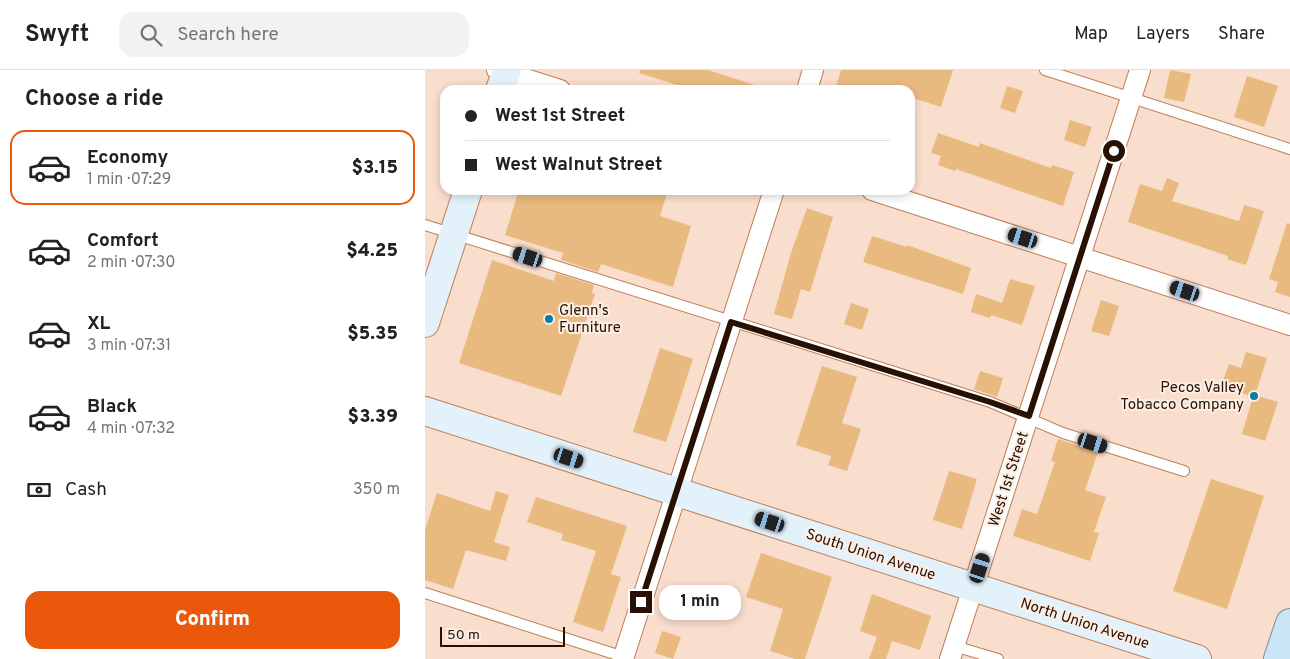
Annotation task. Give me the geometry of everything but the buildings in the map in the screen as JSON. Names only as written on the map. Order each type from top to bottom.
[{"type":"main road","points":[[425,324],[466,195]]},
{"type":"main road","name":"South Union Avenue","points":[[425,411],[974,587]]},
{"type":"main road","name":"North Union Avenue","points":[[974,587],[1151,648],[1197,659]]},
{"type":"main road","points":[[1278,659],[1290,623]]},
{"type":"street","points":[[808,85],[813,70]]},
{"type":"street","name":"West 1st Street","points":[[952,653],[1140,70]]},
{"type":"street","points":[[502,76],[539,85]]},
{"type":"street","points":[[626,658],[772,195]]},
{"type":"street","points":[[887,195],[1290,325]]},
{"type":"lane","points":[[1045,70],[1290,149]]},
{"type":"lane","points":[[425,225],[990,402],[1029,416],[1063,433],[1184,471]]},
{"type":"lane","points":[[425,593],[626,658]]},
{"type":"lane","points":[[952,653],[998,659]]},
{"type":"place","name":"Glenn's Furniture","points":[[549,319]]},
{"type":"place","name":"Pecos Valley Tobacco Company","points":[[1254,396]]},
{"type":"route","points":[[641,602],[731,322],[990,402],[1029,416],[1114,151]]}]
